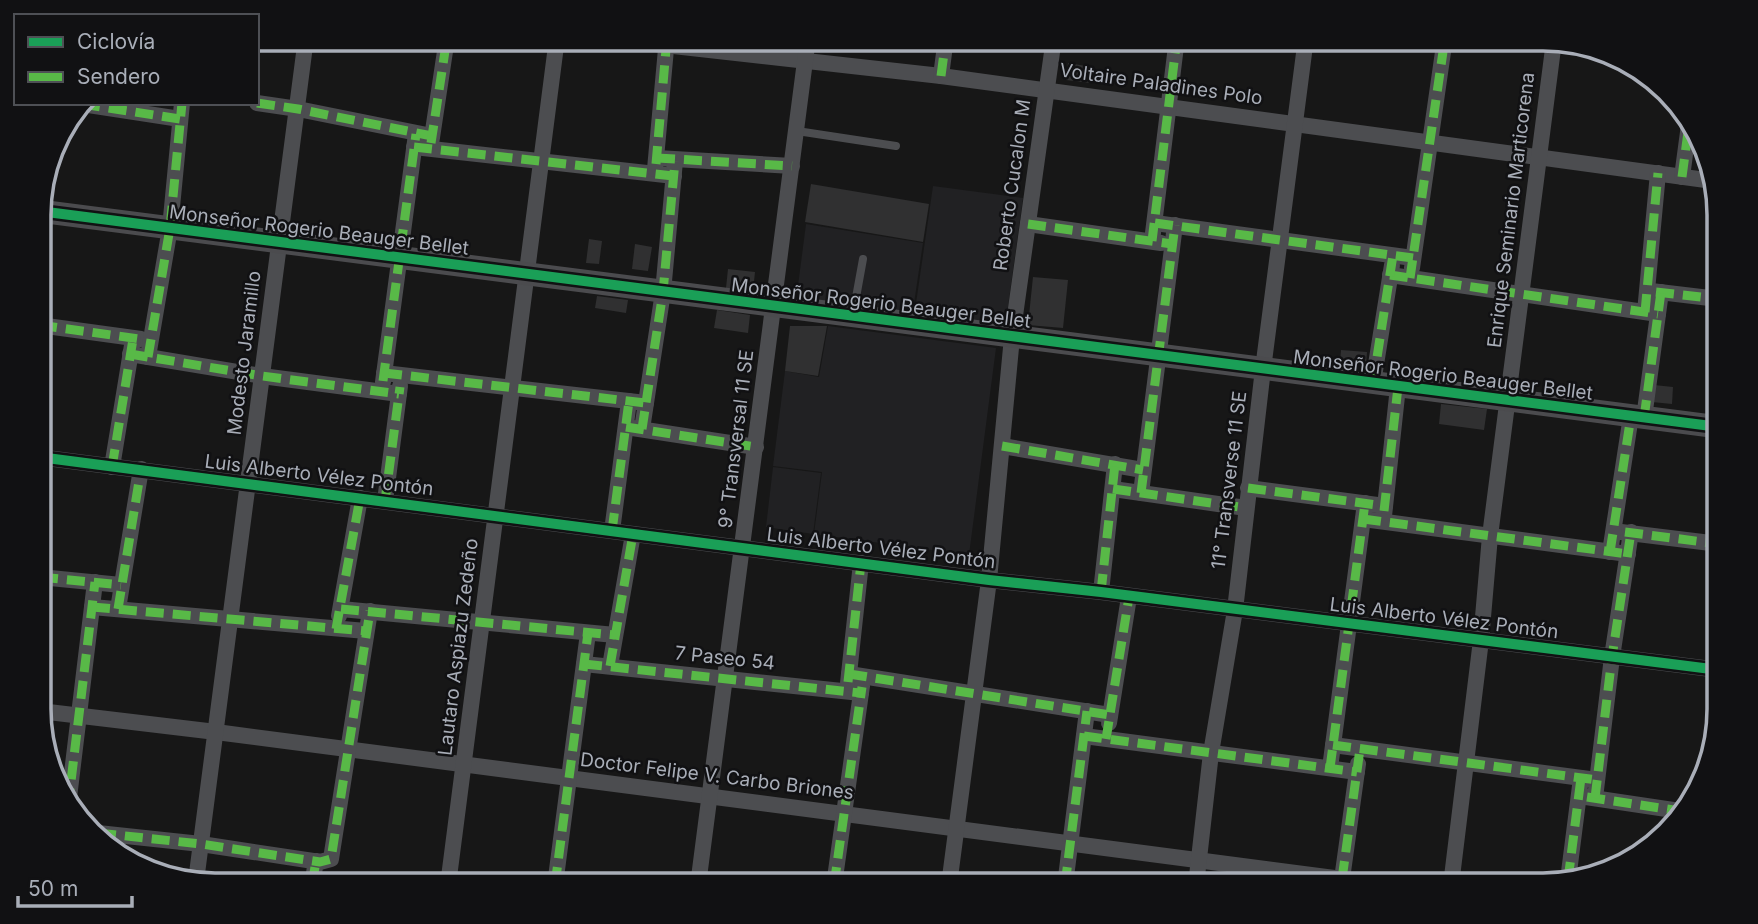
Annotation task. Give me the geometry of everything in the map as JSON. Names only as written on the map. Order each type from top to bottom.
[{"type":"street","name":"Modesto Jaramillo","points":[[197,872],[305,51]]},
{"type":"street","points":[[382,392],[399,258],[444,51]]},
{"type":"street","name":"Lautaro Aspiazu Zedeño","points":[[450,873],[555,51]]},
{"type":"street","points":[[656,165],[665,51]]},
{"type":"street","name":"Voltaire Paladines Polo","points":[[732,51],[941,76],[1703,180]]},
{"type":"street","name":"9° Transversal 11 SE","points":[[700,873],[806,51]]},
{"type":"street","points":[[941,76],[944,51]]},
{"type":"street","name":"Roberto Cucalon M","points":[[1012,337],[1052,51]]},
{"type":"street","points":[[1152,242],[1175,51]]},
{"type":"street","name":"11° Transverse 11 SE","points":[[1197,873],[1211,753],[1235,610],[1248,488],[1304,51]]},
{"type":"street","points":[[1410,278],[1443,51]]},
{"type":"street","name":"Enrique Seminario Marticorena","points":[[1453,873],[1481,640],[1490,536],[1553,51]]},
{"type":"street","points":[[259,103],[298,109],[423,142],[541,160],[675,168],[792,166]]},
{"type":"street","points":[[95,105],[181,111],[170,228],[149,349]]},
{"type":"street","points":[[1682,177],[1687,137]]},
{"type":"street","points":[[612,531],[634,428],[646,403],[663,292],[675,168]]},
{"type":"street","points":[[1610,552],[1637,417],[1654,292],[1658,173]]},
{"type":"street","name":"Monseñor Rogerio Beauger Bellet","points":[[51,213],[1707,426]]},
{"type":"street","points":[[1154,223],[1413,258]]},
{"type":"street","points":[[1028,224],[1172,244]]},
{"type":"street","points":[[1141,493],[1174,225]]},
{"type":"street","points":[[1373,383],[1393,256]]},
{"type":"street","points":[[1390,275],[1651,313]]},
{"type":"street","points":[[1654,292],[1707,298]]},
{"type":"street","points":[[51,328],[262,376],[399,394]]},
{"type":"street","points":[[950,873],[989,580],[1012,337]]},
{"type":"street","points":[[113,467],[132,346]]},
{"type":"street","points":[[384,373],[646,403]]},
{"type":"street","points":[[384,501],[402,375]]},
{"type":"street","points":[[1384,514],[1398,387]]},
{"type":"street","points":[[629,401],[634,428]]},
{"type":"street","points":[[634,428],[756,446]]},
{"type":"street","points":[[1002,446],[1143,470]]},
{"type":"street","name":"Luis Alberto Vélez Pontón","points":[[51,459],[989,580],[1707,669]]},
{"type":"street","points":[[1101,592],[1115,464]]},
{"type":"street","points":[[118,609],[141,469]]},
{"type":"street","points":[[1248,488],[1490,536],[1628,554]]},
{"type":"street","points":[[1113,489],[1246,508]]},
{"type":"street","points":[[336,629],[360,498]]},
{"type":"street","points":[[1330,768],[1364,511]]},
{"type":"street","points":[[1613,531],[1707,542]]},
{"type":"street","points":[[1570,871],[1587,797],[1631,532]]},
{"type":"street","points":[[610,666],[633,534]]},
{"type":"street","points":[[836,873],[845,814],[856,675],[861,563]]},
{"type":"street","points":[[51,578],[121,585]]},
{"type":"street","points":[[71,786],[95,582]]},
{"type":"street","points":[[1106,739],[1129,597]]},
{"type":"street","points":[[92,607],[366,631]]},
{"type":"street","points":[[341,609],[615,635]]},
{"type":"street","points":[[110,834],[324,862],[332,858],[370,611]]},
{"type":"street","points":[[557,873],[588,633]]},
{"type":"street","name":"7 Paseo 54","points":[[584,664],[854,692]]},
{"type":"street","points":[[856,675],[1110,715]]},
{"type":"street","points":[[1066,873],[1087,711]]},
{"type":"street","name":"Doctor Felipe V. Carbo Briones","points":[[51,712],[1297,873]]},
{"type":"street","points":[[1084,736],[1357,772]]},
{"type":"street","points":[[1333,745],[1589,779]]},
{"type":"street","points":[[1343,873],[1360,748]]},
{"type":"street","points":[[1587,797],[1672,810]]},
{"type":"street","points":[[314,873],[316,861]]},
{"type":"lane","points":[[797,131],[896,146]]},
{"type":"lane","points":[[853,317],[863,258]]},
{"type":"shaded area","points":[[933,186],[1023,198],[1005,328],[914,317]]},
{"type":"shaded area","points":[[806,224],[923,243],[912,317],[796,301]]},
{"type":"shaded area","points":[[828,326],[996,348],[969,555],[814,534],[822,472],[773,466],[785,371],[819,377]]},
{"type":"shaded area","points":[[773,467],[821,473],[813,534],[766,527]]},
{"type":"building","points":[[1068,63],[1092,67],[1090,83],[1066,80]]},
{"type":"building","points":[[811,184],[929,204],[923,242],[805,222]]},
{"type":"building","points":[[589,239],[602,241],[599,264],[586,263]]},
{"type":"building","points":[[635,244],[652,247],[648,271],[632,269]]},
{"type":"building","points":[[728,269],[755,272],[753,291],[726,288]]},
{"type":"building","points":[[1033,277],[1068,280],[1063,328],[1028,325]]},
{"type":"building","points":[[597,296],[628,300],[626,313],[595,308]]},
{"type":"building","points":[[717,310],[750,315],[748,333],[714,328]]},
{"type":"building","points":[[790,326],[827,326],[818,376],[785,371]]},
{"type":"building","points":[[1341,350],[1367,352],[1366,366],[1340,364]]},
{"type":"building","points":[[1654,385],[1673,387],[1672,404],[1652,402]]},
{"type":"building","points":[[1441,404],[1487,409],[1484,430],[1439,424]]},
{"type":"marked path","points":[[431,143],[445,51]]},
{"type":"marked path","points":[[656,164],[666,51]]},
{"type":"marked path","points":[[941,76],[944,51]]},
{"type":"marked path","points":[[1152,241],[1175,51]]},
{"type":"marked path","points":[[1410,278],[1443,51]]},
{"type":"marked path","points":[[259,103],[432,136]]},
{"type":"marked path","points":[[148,357],[170,228],[182,105]]},
{"type":"marked path","points":[[93,106],[180,119]]},
{"type":"marked path","points":[[383,381],[416,134]]},
{"type":"marked path","points":[[1682,177],[1687,137]]},
{"type":"marked path","points":[[414,147],[674,176]]},
{"type":"marked path","points":[[657,158],[792,166]]},
{"type":"marked path","points":[[642,429],[663,292],[675,161]]},
{"type":"marked path","points":[[1645,312],[1658,173]]},
{"type":"marked path","points":[[1155,223],[1413,258]]},
{"type":"marked path","points":[[1028,224],[1172,244]]},
{"type":"marked path","points":[[1141,493],[1175,225]]},
{"type":"marked path","points":[[1373,383],[1393,255]]},
{"type":"marked path","points":[[1390,275],[1658,314]]},
{"type":"marked path","points":[[1656,292],[1707,298]]},
{"type":"marked path","points":[[1644,418],[1661,292]]},
{"type":"marked path","points":[[51,327],[140,339]]},
{"type":"marked path","points":[[112,467],[133,339]]},
{"type":"marked path","points":[[130,354],[262,376],[399,394]]},
{"type":"marked path","points":[[384,373],[646,403]]},
{"type":"marked path","points":[[385,501],[400,387]]},
{"type":"marked path","points":[[1384,511],[1398,387]]},
{"type":"marked path","points":[[612,531],[629,401]]},
{"type":"marked path","points":[[1610,552],[1631,416]]},
{"type":"marked path","points":[[626,427],[756,447]]},
{"type":"marked path","points":[[1002,446],[1143,470]]},
{"type":"marked path","points":[[1101,592],[1115,464]]},
{"type":"marked path","points":[[118,609],[141,469]]},
{"type":"marked path","points":[[1248,488],[1385,506]]},
{"type":"marked path","points":[[1113,489],[1246,508]]},
{"type":"marked path","points":[[336,629],[360,498]]},
{"type":"marked path","points":[[1330,768],[1365,503]]},
{"type":"marked path","points":[[1363,519],[1628,554]]},
{"type":"marked path","points":[[1625,532],[1707,542]]},
{"type":"marked path","points":[[1595,798],[1631,532]]},
{"type":"marked path","points":[[610,666],[633,534]]},
{"type":"marked path","points":[[848,682],[861,563]]},
{"type":"marked path","points":[[51,578],[121,585]]},
{"type":"marked path","points":[[70,786],[95,582]]},
{"type":"marked path","points":[[1106,739],[1129,597]]},
{"type":"marked path","points":[[92,607],[366,631]]},
{"type":"marked path","points":[[341,609],[615,635]]},
{"type":"marked path","points":[[110,834],[201,844],[320,862],[331,859],[370,611]]},
{"type":"marked path","points":[[557,873],[588,633]]},
{"type":"marked path","points":[[584,664],[861,693]]},
{"type":"marked path","points":[[849,674],[1110,715]]},
{"type":"marked path","points":[[836,873],[862,687]]},
{"type":"marked path","points":[[1067,873],[1087,711]]},
{"type":"marked path","points":[[1084,736],[1357,772]]},
{"type":"marked path","points":[[1333,745],[1597,780]]},
{"type":"marked path","points":[[1343,873],[1360,749]]},
{"type":"marked path","points":[[1569,871],[1581,778]]},
{"type":"marked path","points":[[1587,797],[1672,810]]},
{"type":"marked path","points":[[314,873],[316,861]]},
{"type":"cycle path","points":[[51,213],[1707,425]]},
{"type":"cycle path","points":[[51,459],[989,580],[1707,668]]}]
